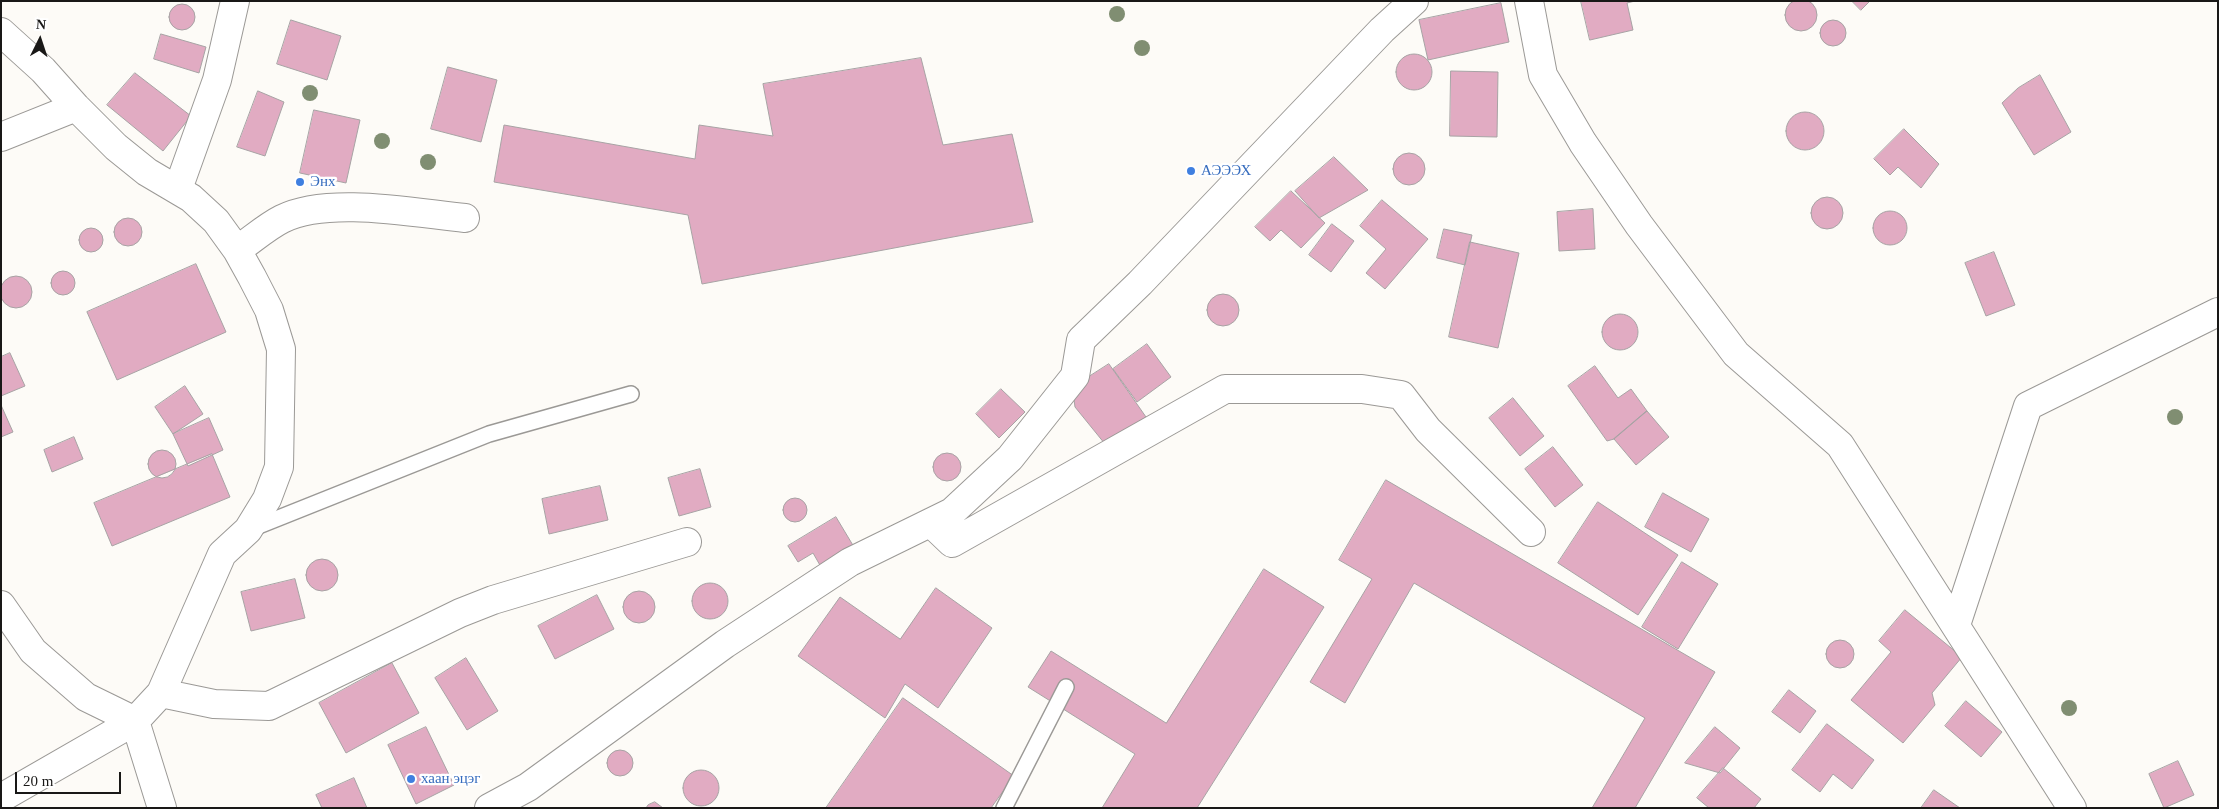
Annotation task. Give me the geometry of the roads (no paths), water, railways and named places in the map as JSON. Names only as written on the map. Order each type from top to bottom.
[{"type":"street","points":[[178,189],[217,80],[235,1]]},
{"type":"street","points":[[1529,1],[1543,75],[1583,143],[1628,209],[1736,354],[1840,444],[2072,808]]},
{"type":"street","points":[[489,808],[528,787],[725,644],[842,568],[952,512],[1010,458],[1075,376],[1081,340],[1120,304],[1410,2]]},
{"type":"street","points":[[1,32],[43,70],[76,107],[124,153],[147,172],[178,189],[216,221],[238,250],[269,310],[281,349],[278,467],[267,499],[248,530],[222,554],[161,693],[135,721],[1,798]]},
{"type":"street","points":[[1,137],[76,107]]},
{"type":"street","points":[[238,250],[282,219],[310,209],[352,208],[465,218]]},
{"type":"street","points":[[1956,625],[2028,406],[2218,312]]},
{"type":"street","points":[[931,523],[952,543],[1225,389],[1362,389],[1401,395],[1428,430],[1531,532]]},
{"type":"street","points":[[161,693],[214,704],[269,706],[460,613],[493,600],[687,542]]},
{"type":"street","points":[[1,605],[33,651],[86,697],[135,721],[162,808]]},
{"type":"lane","points":[[248,530],[489,434],[631,394]]},
{"type":"lane","points":[[1004,808],[1066,687]]},
{"type":"place","name":"АЭЭЭХ","points":[[1191,171]]},
{"type":"place","name":"Энх","points":[[300,182]]},
{"type":"place","name":"хаан эцэг","points":[[411,779]]}]
